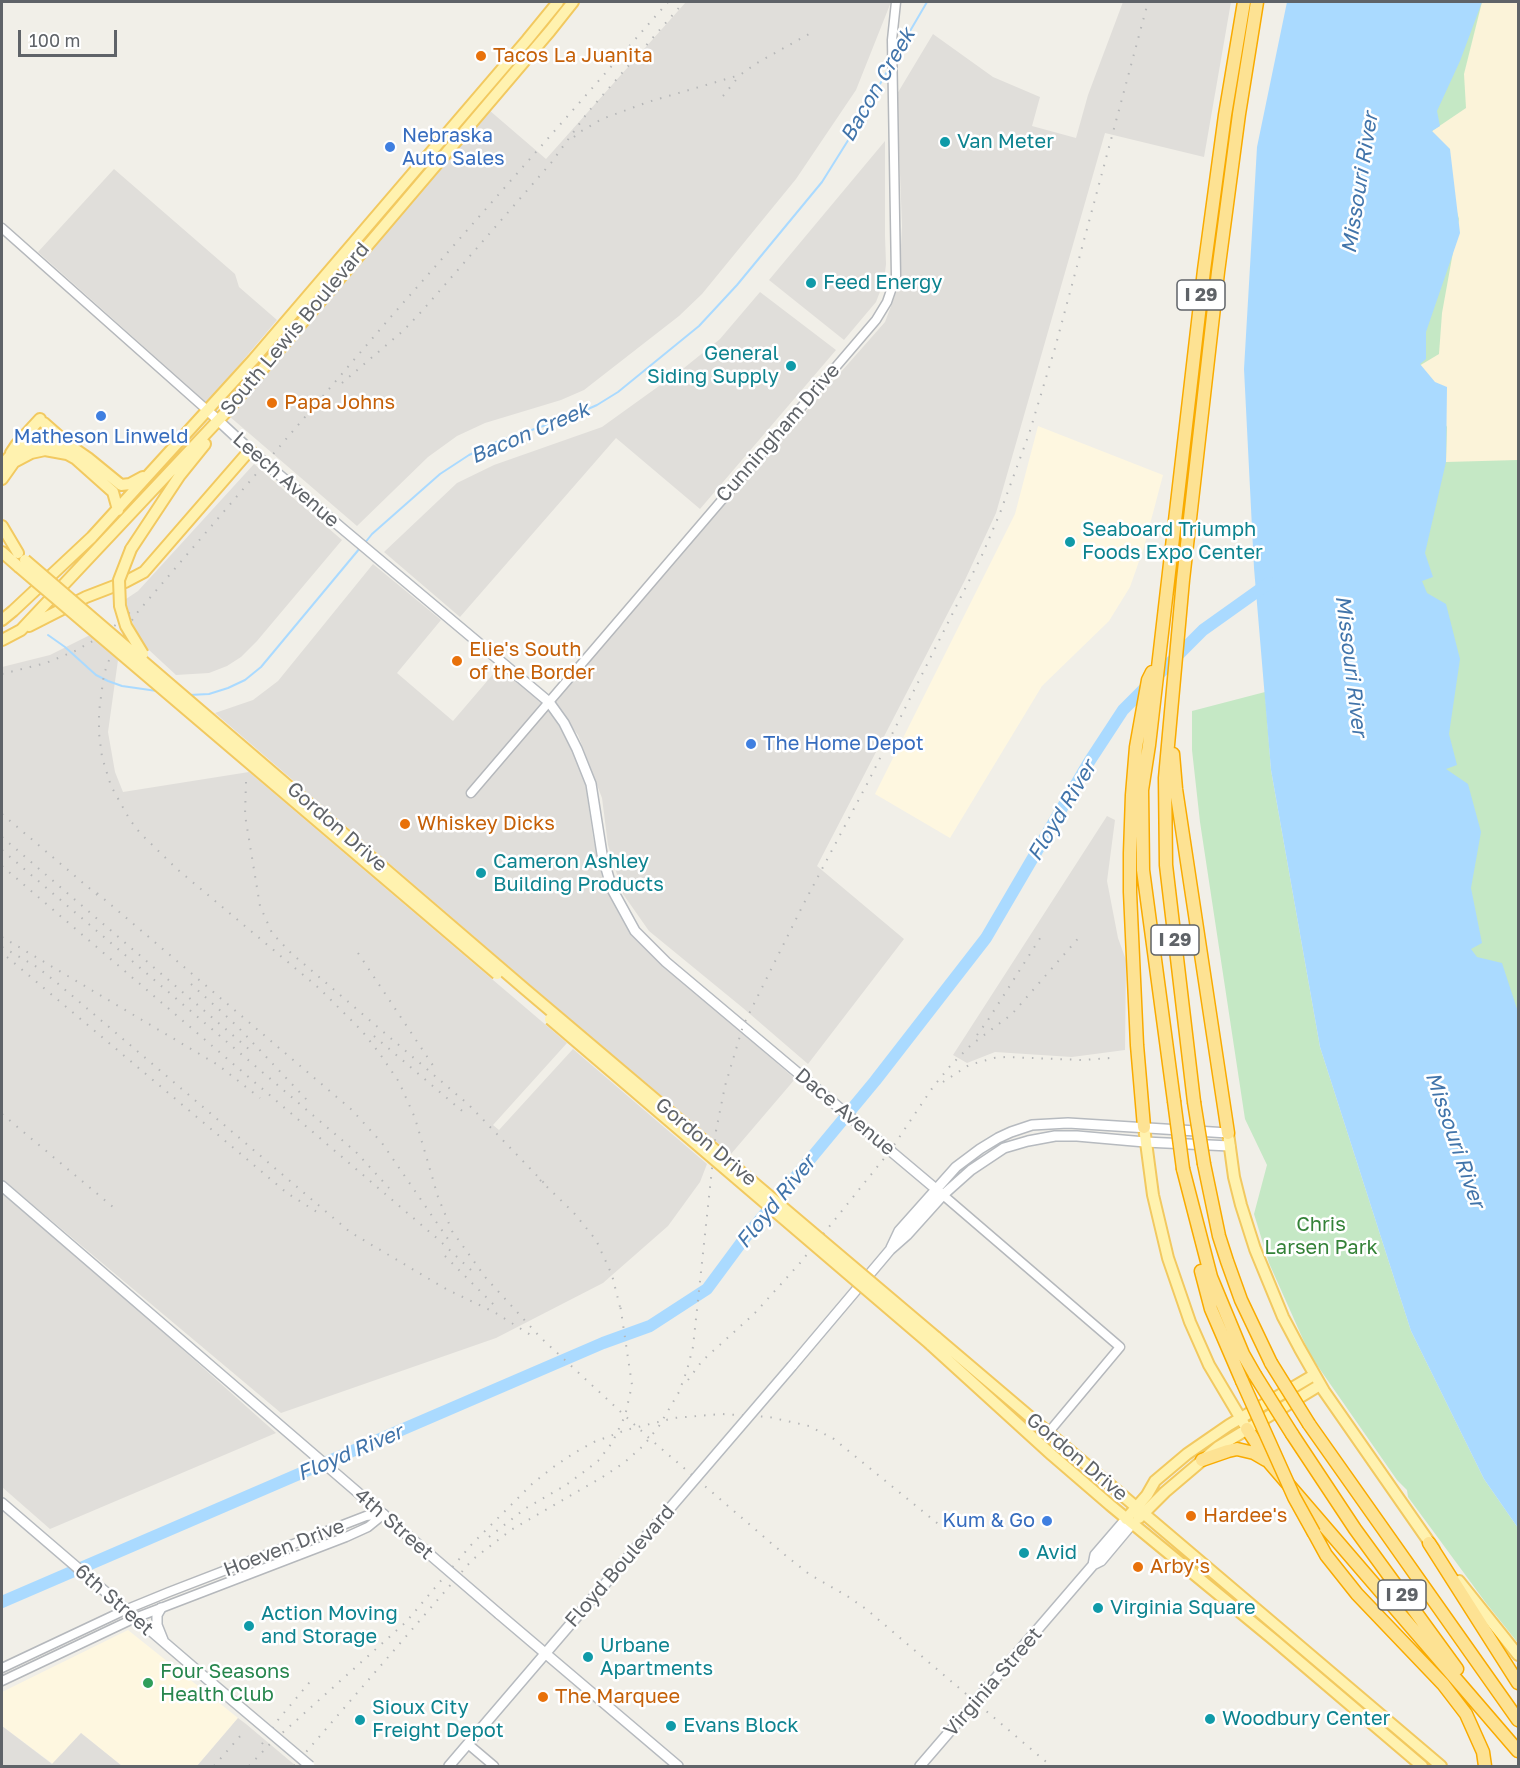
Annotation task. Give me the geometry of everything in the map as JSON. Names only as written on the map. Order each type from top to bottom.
[{"type":"highway","name":"I 29","points":[[1245,2],[1223,126],[1159,654],[1148,680],[1136,747],[1143,870],[1183,1169],[1211,1277],[1243,1354],[1255,1375],[1354,1529],[1518,1750]]},
{"type":"highway","name":"I 29","points":[[1257,2],[1239,114],[1218,272],[1174,672],[1166,865],[1194,1102],[1211,1200],[1227,1261],[1241,1300],[1271,1363],[1309,1424],[1518,1720]]},
{"type":"highway","points":[[1169,775],[1229,1139]]},
{"type":"highway","points":[[1137,793],[1130,892],[1137,1045],[1144,1127]]},
{"type":"highway","points":[[1198,1234],[1198,1260],[1211,1309],[1294,1497],[1326,1555],[1357,1594],[1443,1684],[1467,1714],[1483,1752],[1484,1766]]},
{"type":"highway","points":[[1243,1424],[1269,1462],[1518,1750]]},
{"type":"highway","points":[[1202,1460],[1237,1449],[1254,1453],[1269,1462]]},
{"type":"highway","points":[[1429,1543],[1518,1683]]},
{"type":"main road","name":"South Lewis Boulevard","points":[[2,619],[92,537],[156,468],[253,360],[558,2]]},
{"type":"main road","name":"South Lewis Boulevard","points":[[2,640],[21,630],[218,420],[550,32],[573,2]]},
{"type":"main road","points":[[550,32],[578,2]]},
{"type":"main road","name":"Leech Avenue","points":[[207,410],[250,450],[549,702]]},
{"type":"main road","points":[[173,685],[138,648],[122,617],[120,580],[131,549],[180,475],[213,433],[218,420]]},
{"type":"main road","points":[[5,461],[17,444],[42,421],[121,485],[137,482],[156,468]]},
{"type":"main road","points":[[5,461],[19,450],[39,443],[52,442],[72,447]]},
{"type":"main road","points":[[2,479],[14,462],[31,453],[45,450],[67,454],[76,459],[113,492],[116,500],[129,515]]},
{"type":"main road","points":[[21,630],[86,597],[144,572],[250,450]]},
{"type":"main road","points":[[121,485],[121,506]]},
{"type":"main road","points":[[2,526],[19,561]]},
{"type":"main road","name":"Gordon Drive","points":[[2,539],[19,561],[933,1341],[1048,1432],[1441,1767]]},
{"type":"main road","points":[[2,553],[19,561]]},
{"type":"main road","name":"Gordon Drive","points":[[19,561],[173,685],[933,1341],[1052,1455],[1129,1522],[1265,1633],[1422,1767]]},
{"type":"main road","name":"Dace Avenue","points":[[549,702],[578,749],[591,784],[602,854],[612,889],[635,931],[666,962],[939,1192]]},
{"type":"main road","points":[[939,1192],[956,1167],[980,1149],[998,1138],[1032,1125],[1068,1123],[1144,1127],[1229,1139]]},
{"type":"main road","points":[[1144,1127],[1153,1195],[1168,1258],[1190,1322],[1209,1365],[1243,1424]]},
{"type":"main road","points":[[939,1192],[1004,1148],[1055,1136],[1145,1142],[1229,1139]]},
{"type":"main road","points":[[1229,1139],[1234,1177],[1255,1249],[1283,1317],[1317,1380],[1429,1543],[1518,1655]]},
{"type":"main road","name":"4th Street","points":[[2,1186],[678,1767]]},
{"type":"main road","name":"Floyd Boulevard","points":[[449,1767],[890,1250],[908,1235],[939,1192]]},
{"type":"main road","points":[[1129,1522],[1140,1510],[1165,1492],[1243,1424],[1317,1380]]},
{"type":"main road","points":[[1115,1489],[1129,1494],[1135,1493],[1155,1481],[1216,1433],[1243,1424]]},
{"type":"main road","points":[[1140,1510],[1155,1481]]},
{"type":"main road","name":"6th Street","points":[[2,1503],[310,1767]]},
{"type":"main road","name":"Virginia Street","points":[[920,1767],[1093,1565],[1095,1555],[1129,1522]]},
{"type":"main road","points":[[161,1608],[157,1625],[164,1643]]},
{"type":"street","name":"Cunningham Drive","points":[[471,793],[880,315],[892,291],[896,276],[892,40],[896,2]]},
{"type":"street","name":"Leech Avenue","points":[[2,228],[207,410]]},
{"type":"street","name":"Dace Avenue","points":[[939,1192],[1120,1347],[1048,1432]]},
{"type":"street","name":"Hoeven Drive","points":[[2,1681],[135,1618],[346,1537],[368,1527],[384,1514]]},
{"type":"street","name":"Hoeven Drive","points":[[2,1668],[125,1610],[366,1516],[384,1514]]},
{"type":"street","points":[[468,1744],[494,1767]]},
{"type":"shaded area","points":[[686,2],[891,2],[856,90],[796,179],[702,294],[679,316],[584,390],[561,400],[485,423],[457,436],[428,457],[357,526],[229,416],[489,110],[546,159]]},
{"type":"shaded area","points":[[1123,2],[1231,2],[1204,157],[1105,133],[996,513],[965,580],[817,866],[904,939],[808,1064],[649,931],[623,894],[608,845],[602,798],[578,735],[551,701],[885,322],[899,285],[902,226],[897,94],[933,34],[993,77],[1040,97],[1032,126],[1076,138],[1088,95]]},
{"type":"shaded area","points":[[885,141],[886,264],[884,281],[876,302],[844,340],[769,280]]},
{"type":"shaded area","points":[[114,169],[235,274],[239,287],[277,320],[207,403],[38,252]]},
{"type":"shaded area","points":[[760,292],[836,350],[700,509],[616,438],[460,617],[384,552],[457,483],[494,465],[602,427],[720,339]]},
{"type":"shaded area","points":[[1038,426],[1163,475],[1144,547],[1130,587],[1109,621],[1042,686],[950,838],[875,794],[1015,514]]},
{"type":"shaded area","points":[[254,464],[342,540],[241,657],[209,673],[176,675],[141,641],[127,611],[126,599],[138,591]]},
{"type":"shaded area","points":[[373,564],[441,620],[397,673],[453,721],[500,666],[531,692],[551,713],[570,744],[585,782],[593,837],[603,880],[620,916],[632,934],[795,1079],[731,1154],[579,1027],[215,713],[253,700],[278,681]]},
{"type":"shaded area","points":[[90,635],[118,660],[108,732],[115,772],[123,792],[249,772],[567,1043],[493,1125],[499,1130],[573,1049],[707,1164],[700,1182],[668,1226],[603,1283],[496,1338],[281,1413],[2,1179],[2,667],[50,655]]},
{"type":"shaded area","points":[[1107,816],[1115,820],[1107,881],[1118,938],[1126,960],[1125,1050],[1072,1057],[995,1052],[967,1063],[953,1055]]},
{"type":"shaded area","points":[[2,1193],[79,1257],[276,1433],[50,1529],[2,1487]]},
{"type":"shaded area","points":[[128,1630],[238,1718],[197,1766],[122,1766],[81,1733],[53,1764],[2,1726],[2,1692]]},
{"type":"shaded area","points":[[238,1718],[246,1724],[296,1766],[197,1766]]},
{"type":"shaded area","points":[[2,1726],[52,1764],[81,1733],[122,1766],[2,1766]]},
{"type":"green space","points":[[1431,2],[1518,2],[1518,1148],[1472,973],[1408,638]]},
{"type":"green space","name":"Chris Larsen Park","points":[[1265,692],[1271,770],[1320,1047],[1411,1331],[1484,1479],[1518,1528],[1518,1643],[1408,1497],[1407,1490],[1397,1480],[1310,1355],[1269,1263],[1254,1214],[1267,1165],[1245,1119],[1200,822],[1192,750],[1192,711]]},
{"type":"sand","points":[[1482,2],[1518,2],[1518,460],[1446,462],[1447,427],[1414,369],[1439,354],[1442,313],[1459,219],[1432,131],[1466,108],[1464,74]]},
{"type":"water","name":"Missouri River","points":[[1287,2],[1482,2],[1460,61],[1437,111],[1440,126],[1432,131],[1450,149],[1460,233],[1426,332],[1426,359],[1420,364],[1435,382],[1447,387],[1446,462],[1425,553],[1433,577],[1422,581],[1427,593],[1446,604],[1460,659],[1449,734],[1457,765],[1446,769],[1468,784],[1481,832],[1471,888],[1482,943],[1471,949],[1477,957],[1502,963],[1518,1012],[1518,1528],[1484,1479],[1411,1331],[1320,1047],[1271,770],[1254,568],[1244,369],[1257,147]]},
{"type":"waterway","name":"Bacon Creek","points":[[896,55],[927,2]]},
{"type":"waterway","name":"Bacon Creek","points":[[364,544],[372,534],[440,474],[469,455],[499,441],[570,417],[597,405],[618,392],[699,326],[737,285],[822,182],[889,68]]},
{"type":"waterway","name":"Bacon Creek","points":[[189,695],[209,694],[228,688],[245,680],[261,667],[360,548]]},
{"type":"waterway","name":"Floyd River","points":[[2,1602],[603,1343],[650,1326],[707,1289],[744,1239],[875,1081],[986,938],[1089,762],[1123,710],[1203,630],[1269,583]]},
{"type":"waterway","name":"Bacon Creek","points":[[48,635],[96,675],[122,686],[157,691]]},
{"type":"railway","points":[[668,2],[389,319],[136,614],[112,652],[104,674],[99,712],[102,757],[111,786],[140,833],[177,869],[320,989],[362,1031],[380,1054],[399,1082],[415,1118],[438,1197],[452,1231],[486,1278],[540,1337],[649,1438],[785,1555],[809,1574],[866,1609],[1051,1766]]},
{"type":"railway","points":[[342,383],[404,330],[422,311],[551,163],[588,112],[684,2]]},
{"type":"railway","points":[[294,1766],[472,1560],[511,1530],[625,1462],[644,1445],[659,1426],[679,1392],[693,1347],[716,1131],[725,1086],[743,1026],[983,553],[1000,513],[1029,434],[1055,348],[1148,2]]},
{"type":"railway","points":[[574,137],[602,119],[648,102],[740,75],[809,34]]},
{"type":"railway","points":[[723,96],[740,75]]},
{"type":"railway","points":[[2,674],[46,663],[75,651],[98,638],[130,612]]},
{"type":"railway","points":[[246,782],[245,815],[260,906],[272,933],[291,953],[469,1105],[545,1184]]},
{"type":"railway","points":[[2,814],[102,899]]},
{"type":"railway","points":[[2,837],[250,1050]]},
{"type":"railway","points":[[2,850],[356,1152],[389,1188]]},
{"type":"railway","points":[[2,866],[439,1240],[471,1270]]},
{"type":"railway","points":[[97,893],[352,1110],[382,1143],[450,1242]]},
{"type":"railway","points":[[977,1035],[1044,932]]},
{"type":"railway","points":[[688,1380],[702,1361],[754,1314],[800,1263],[890,1151],[933,1087],[951,1065],[971,1045],[1012,1014],[1082,934]]},
{"type":"railway","points":[[2,937],[218,1065],[260,1098]]},
{"type":"railway","points":[[2,947],[37,967],[56,982],[350,1232],[446,1289],[494,1312],[534,1337]]},
{"type":"railway","points":[[358,953],[436,1070]]},
{"type":"railway","points":[[7,957],[287,1193],[317,1212]]},
{"type":"railway","points":[[191,984],[236,1025],[307,1100]]},
{"type":"railway","points":[[374,1036],[468,1116]]},
{"type":"railway","points":[[943,1082],[969,1065],[994,1058],[1082,1060],[1111,1058]]},
{"type":"railway","points":[[2,1114],[113,1207]]},
{"type":"railway","points":[[540,1180],[574,1213],[596,1240],[612,1275],[621,1311]]},
{"type":"railway","points":[[445,1256],[498,1309]]},
{"type":"railway","points":[[489,1537],[526,1508],[581,1474],[598,1461],[612,1443],[625,1416],[632,1385],[620,1304]]},
{"type":"railway","points":[[249,1766],[270,1744],[406,1622],[472,1544],[532,1484],[574,1453],[594,1442],[626,1430],[674,1418],[721,1414],[769,1417],[809,1426],[834,1439],[942,1527]]},
{"type":"railway","points":[[262,1744],[278,1720],[314,1677]]},
{"type":"railway","points":[[214,1766],[242,1734]]},
{"type":"place","name":"Tacos La Juanita","points":[[481,56]]},
{"type":"place","name":"Van Meter","points":[[945,142]]},
{"type":"place","name":"Nebraska Auto Sales","points":[[390,147]]},
{"type":"place","name":"Feed Energy","points":[[811,283]]},
{"type":"place","name":"General Siding Supply","points":[[791,366]]},
{"type":"place","name":"Papa Johns","points":[[272,403]]},
{"type":"place","name":"Matheson Linweld","points":[[101,416]]},
{"type":"place","name":"Seaboard Triumph Foods Expo Center","points":[[1070,542]]},
{"type":"place","name":"Elie's South of the Border","points":[[457,661]]},
{"type":"place","name":"The Home Depot","points":[[751,744]]},
{"type":"place","name":"Whiskey Dicks","points":[[405,824]]},
{"type":"place","name":"Cameron Ashley Building Products","points":[[481,873]]},
{"type":"place","name":"Hardee's","points":[[1191,1516]]},
{"type":"place","name":"Kum & Go","points":[[1047,1521]]},
{"type":"place","name":"Avid","points":[[1024,1553]]},
{"type":"place","name":"Arby's","points":[[1138,1567]]},
{"type":"place","name":"Virginia Square","points":[[1098,1608]]},
{"type":"place","name":"Action Moving and Storage","points":[[249,1626]]},
{"type":"place","name":"Urbane Apartments","points":[[588,1657]]},
{"type":"place","name":"Four Seasons Health Club","points":[[148,1683]]},
{"type":"place","name":"The Marquee","points":[[543,1697]]},
{"type":"place","name":"Woodbury Center","points":[[1210,1719]]},
{"type":"place","name":"Sioux City Freight Depot","points":[[360,1720]]},
{"type":"place","name":"Evans Block","points":[[671,1726]]}]
